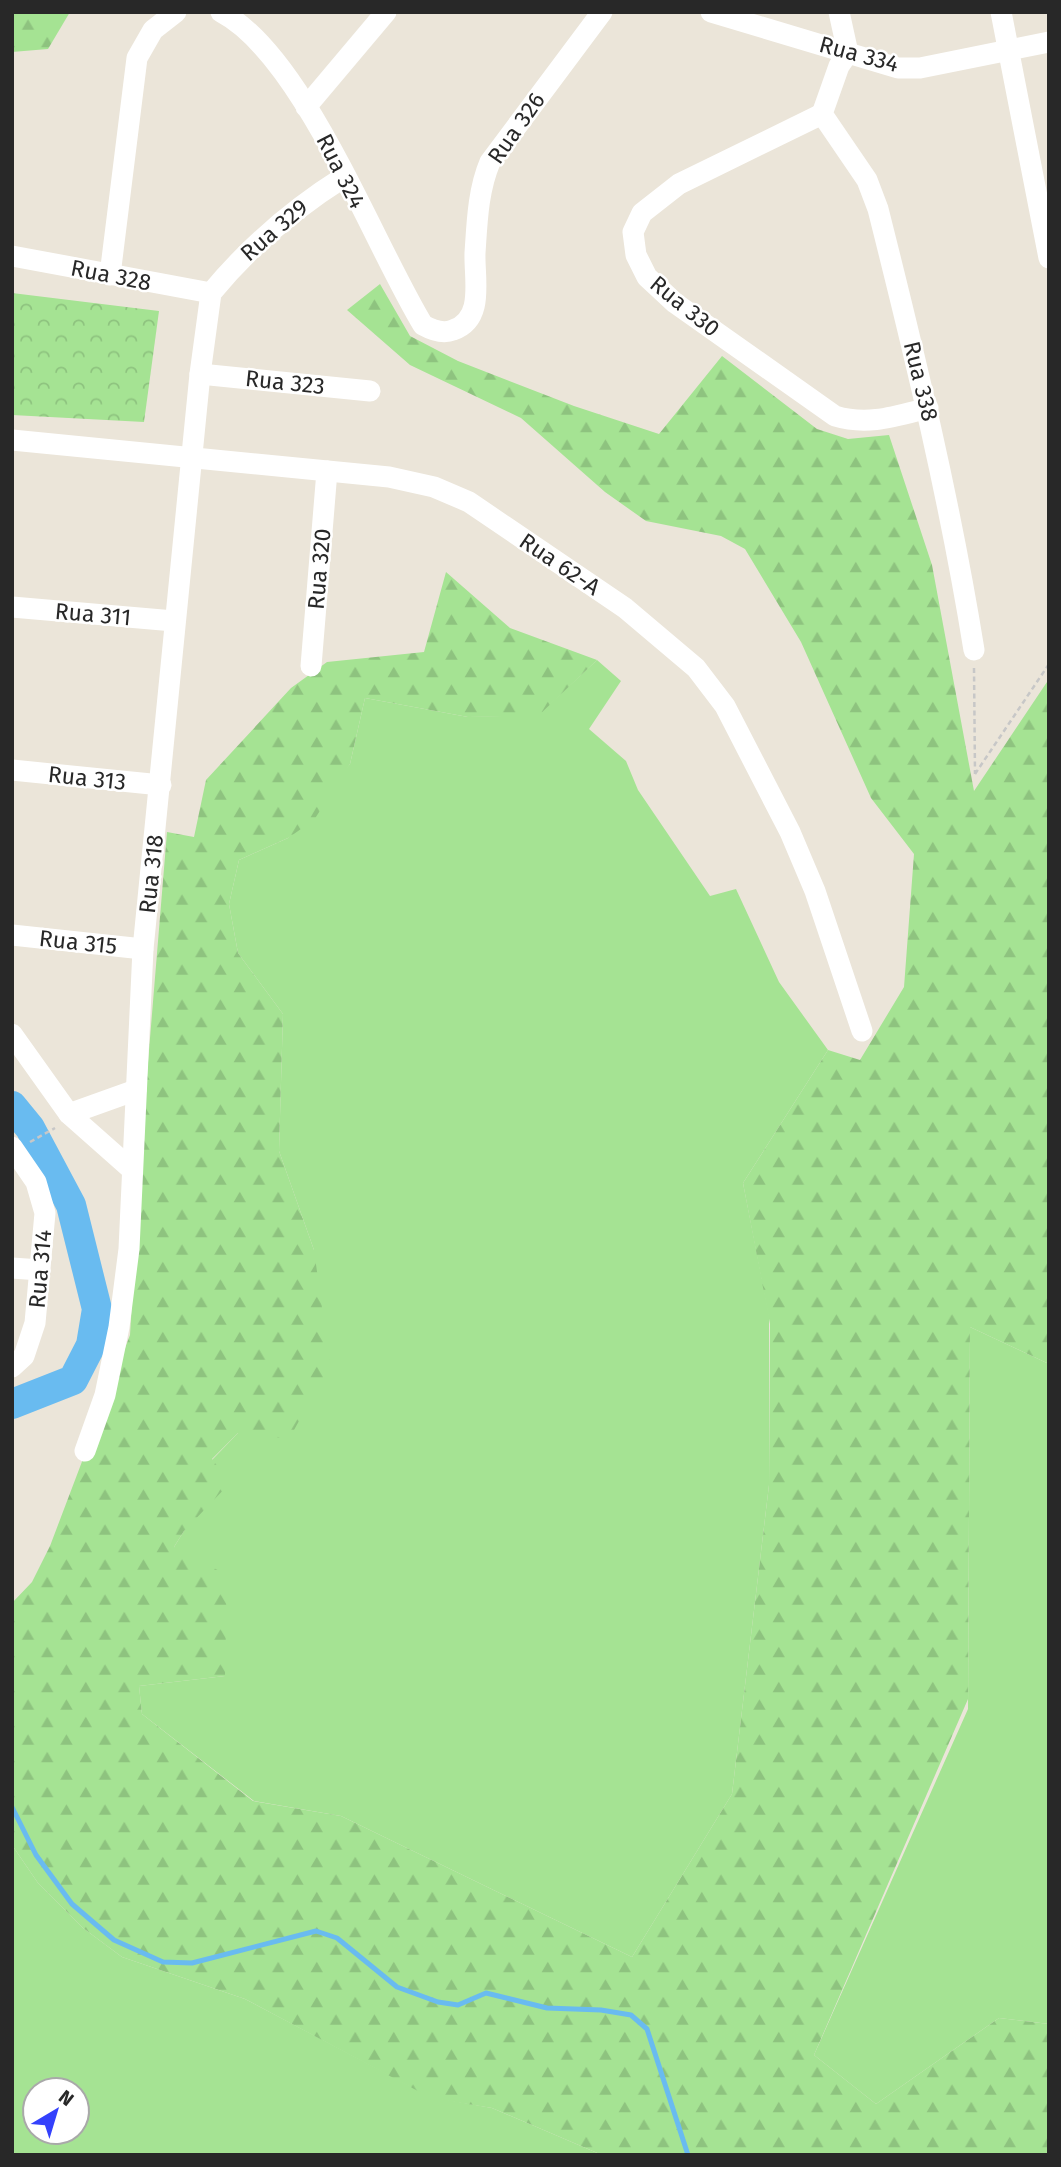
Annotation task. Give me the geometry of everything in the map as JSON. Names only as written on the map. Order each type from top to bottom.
[{"type":"street","points":[[110,275],[137,58],[153,30],[176,12]]},
{"type":"street","name":"Rua 324","points":[[220,12],[240,23],[263,47],[306,107],[423,325],[433,331],[449,332]]},
{"type":"street","points":[[306,107],[386,12]]},
{"type":"street","name":"Rua 326","points":[[449,332],[463,326],[472,315],[477,293],[475,254],[481,182],[490,162],[602,12]]},
{"type":"street","name":"Rua 334","points":[[711,12],[734,16],[898,68],[920,68],[1049,42]]},
{"type":"street","points":[[822,114],[839,66],[848,53],[839,12]]},
{"type":"street","points":[[1001,12],[1049,258]]},
{"type":"street","name":"Rua 338","points":[[822,114],[867,180],[878,209],[928,408],[958,547],[974,650]]},
{"type":"street","name":"Rua 330","points":[[822,114],[679,184],[642,213],[633,232],[636,255],[647,277],[675,303],[827,412],[855,422],[864,422],[928,408]]},
{"type":"street","name":"Rua 329","points":[[211,293],[240,258],[308,200],[344,177]]},
{"type":"street","name":"Rua 328","points":[[12,256],[211,293]]},
{"type":"street","name":"Rua 318","points":[[85,1451],[105,1395],[119,1326],[129,1249],[130,1168],[143,948],[161,785],[174,621],[211,293]]},
{"type":"street","name":"Rua 323","points":[[200,374],[370,391]]},
{"type":"street","name":"Rua 62-A","points":[[12,440],[388,477],[434,488],[469,502],[625,608],[696,668],[725,706],[790,832],[815,891],[862,1031]]},
{"type":"street","name":"Rua 320","points":[[311,666],[327,471]]},
{"type":"street","name":"Rua 311","points":[[12,607],[174,621]]},
{"type":"street","name":"Rua 313","points":[[12,770],[161,785]]},
{"type":"street","name":"Rua 315","points":[[12,935],[143,948]]},
{"type":"street","points":[[12,1034],[64,1120],[130,1168]]},
{"type":"street","points":[[64,1120],[136,1090]]},
{"type":"street","name":"Rua 314","points":[[12,1147],[36,1182],[45,1213],[35,1322],[18,1362]]},
{"type":"street","points":[[12,1268],[40,1270]]},
{"type":"path","points":[[974,650],[975,774],[1049,664]]},
{"type":"path","points":[[34,1139],[64,1120]]},
{"type":"green space","points":[[12,12],[70,12],[48,49],[12,52]]},
{"type":"green space","points":[[380,284],[410,336],[458,361],[574,406],[659,434],[722,356],[817,429],[848,439],[889,435],[932,565],[974,791],[1049,679],[1049,1364],[970,1327],[968,1699],[814,2055],[876,2104],[999,2018],[1049,2024],[1049,2155],[602,2155],[492,2108],[431,2098],[245,1999],[122,1957],[83,1928],[38,1883],[12,1845],[12,1603],[32,1582],[50,1546],[130,1335],[143,1123],[167,832],[194,837],[206,780],[291,688],[327,662],[424,652],[446,572],[510,628],[597,660],[538,716],[468,717],[365,698],[350,764],[314,820],[288,838],[239,860],[229,904],[238,953],[283,1014],[279,1151],[314,1250],[330,1365],[289,1439],[238,1433],[212,1459],[230,1483],[184,1531],[174,1547],[227,1575],[225,1676],[139,1686],[142,1714],[253,1801],[341,1816],[632,1957],[732,1794],[769,1485],[770,1324],[743,1183],[828,1050],[860,1060],[904,987],[914,854],[871,798],[801,642],[745,549],[721,536],[646,521],[605,492],[521,418],[410,365],[347,310]]},
{"type":"green space","points":[[12,293],[159,311],[144,422],[12,415]]},
{"type":"green space","points":[[597,660],[621,681],[589,729],[626,761],[638,790],[710,896],[736,889],[779,982],[828,1050],[743,1183],[769,1315],[769,1485],[732,1794],[632,1957],[341,1816],[254,1801],[142,1714],[139,1686],[225,1676],[174,1547],[184,1531],[212,1460],[238,1433],[314,1250],[279,1151],[283,1014],[238,953],[229,904],[239,860],[288,838],[350,764],[365,698],[468,717],[538,715]]},
{"type":"green space","points":[[970,1327],[1049,1364],[1049,2024],[999,2018],[876,2104],[814,2055],[968,1709]]},
{"type":"green space","points":[[12,1845],[38,1883],[83,1928],[122,1957],[245,1999],[431,2097],[492,2108],[602,2155],[12,2155]]},
{"type":"waterway","points":[[12,1106],[30,1128],[71,1205],[97,1309],[91,1345],[73,1380],[12,1404]]},
{"type":"waterway","points":[[12,1807],[36,1855],[72,1904],[114,1940],[163,1962],[192,1963],[316,1931],[337,1938],[397,1987],[438,2002],[458,2005],[486,1993],[547,2008],[601,2010],[631,2015],[647,2029],[688,2155]]}]
